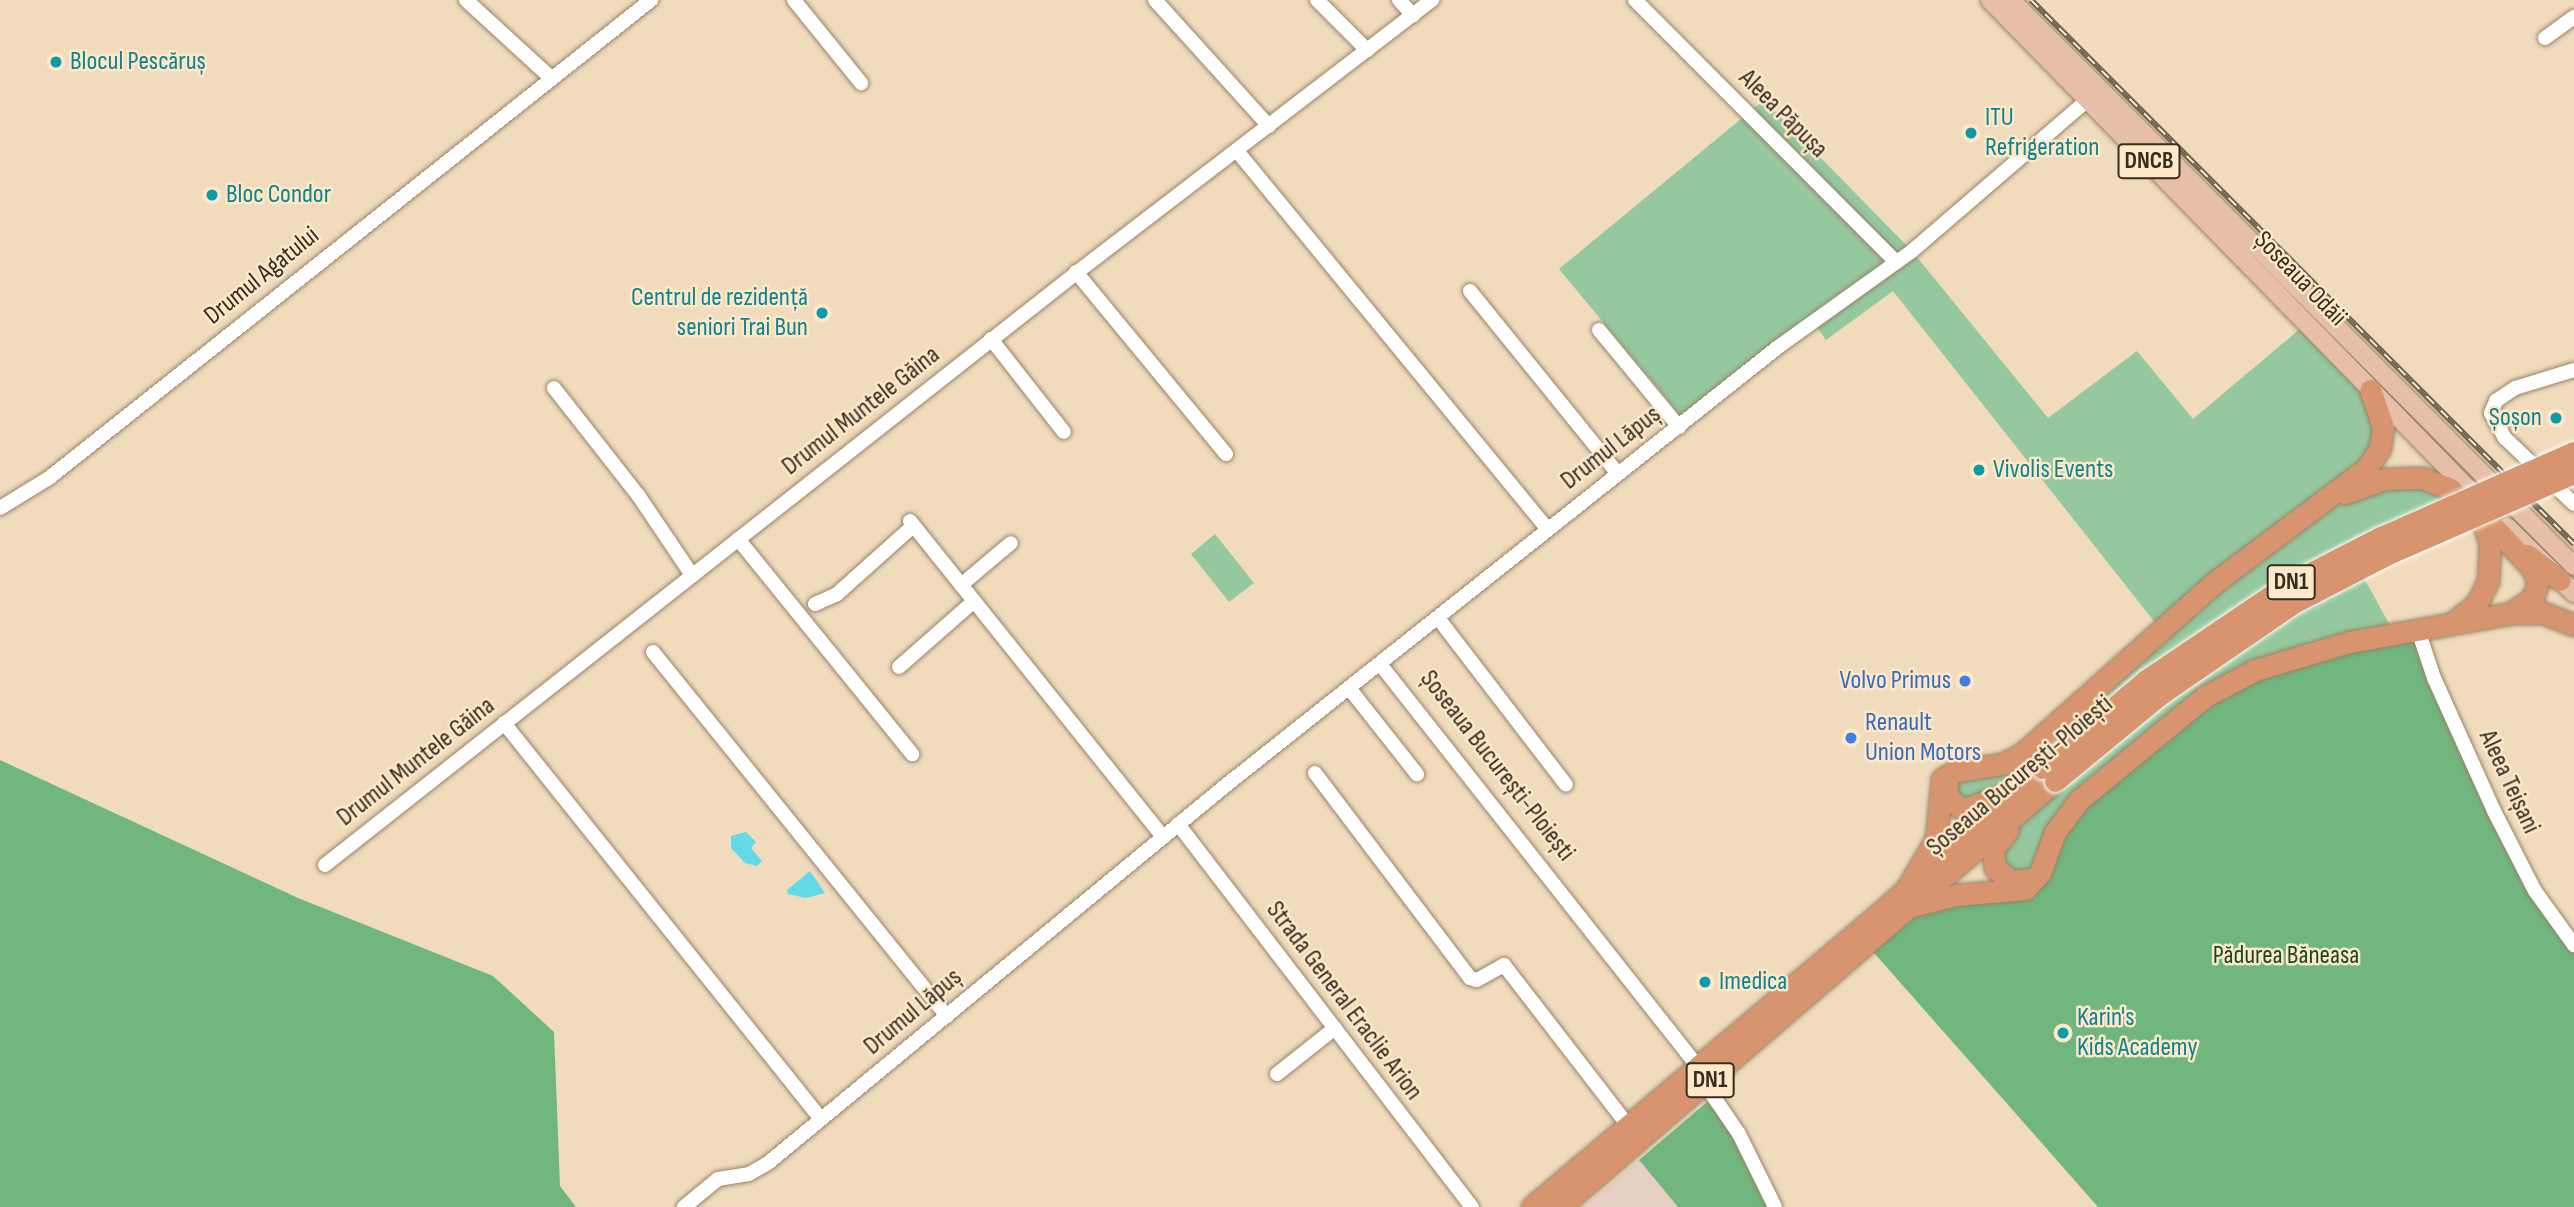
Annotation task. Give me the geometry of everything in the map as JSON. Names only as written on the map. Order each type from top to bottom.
[{"type":"highway","points":[[2370,390],[2383,420],[2383,436],[2375,458],[2349,484],[2234,566],[2022,754],[2002,764],[1950,774],[1938,788],[1936,839],[1909,898],[2018,892],[2040,873],[2056,832],[2078,801],[2204,697],[2255,670],[2313,651],[2514,611],[2543,613],[2574,625]]},
{"type":"highway","name":"Șoseaua București-Ploiești","points":[[1560,1207],[1702,1076],[2049,774],[2146,680],[2287,585],[2381,537],[2574,452]]},
{"type":"highway","points":[[2349,484],[2400,469],[2442,476],[2538,581],[2533,598],[2514,611]]},
{"type":"highway","name":"Șoseaua București-Ploiești","points":[[2049,774],[2158,695],[2295,602],[2386,555],[2574,472]]},
{"type":"highway","points":[[2330,500],[2385,479],[2422,478],[2450,489],[2497,536],[2569,575]]},
{"type":"highway","points":[[2486,588],[2497,536]]},
{"type":"highway","points":[[2449,623],[2470,611],[2503,568],[2520,568],[2530,583],[2514,611]]},
{"type":"highway","points":[[1950,774],[1947,797],[1962,810],[2027,793]]},
{"type":"highway","points":[[2027,793],[1999,839],[1993,863],[2011,881],[2040,873]]},
{"type":"highway","name":"Șoseaua București-Ploiești","points":[[1532,1207],[1629,1127],[1702,1076]]},
{"type":"main road","name":"Șoseaua Odăii","points":[[1990,0],[2370,390],[2569,575]]},
{"type":"main road","name":"Șoseaua Odăii","points":[[2011,0],[2569,575]]},
{"type":"street","points":[[467,0],[550,77]]},
{"type":"street","name":"Drumul Agatului","points":[[0,508],[49,478],[550,77],[651,0]]},
{"type":"street","points":[[794,0],[861,83]]},
{"type":"street","points":[[1155,0],[1269,126]]},
{"type":"street","points":[[1317,0],[1367,50]]},
{"type":"street","points":[[1399,0],[1413,15]]},
{"type":"street","name":"Drumul Muntele Găina","points":[[325,865],[1076,272],[1432,0]]},
{"type":"street","name":"Aleea Păpușa","points":[[1635,0],[1896,262]]},
{"type":"street","points":[[2545,38],[2574,17]]},
{"type":"street","name":"Drumul Lăpuș","points":[[684,1207],[718,1179],[749,1174],[768,1163],[1163,836],[1548,528],[1896,262],[2089,99]]},
{"type":"street","points":[[1237,150],[1548,528]]},
{"type":"street","points":[[1076,272],[1226,454]]},
{"type":"street","points":[[1470,291],[1618,474]]},
{"type":"street","points":[[1599,330],[1679,427]]},
{"type":"street","points":[[991,340],[1064,432]]},
{"type":"street","points":[[2574,370],[2515,388],[2496,401],[2491,413],[2505,438],[2574,504]]},
{"type":"street","points":[[554,388],[638,495],[692,575]]},
{"type":"street","points":[[815,604],[837,594],[911,523],[1163,836]]},
{"type":"street","points":[[738,539],[912,754]]},
{"type":"street","points":[[961,585],[1011,543]]},
{"type":"street","points":[[899,667],[974,601]]},
{"type":"street","points":[[1438,618],[1566,785]]},
{"type":"street","name":"Aleea Teișani","points":[[2418,630],[2434,678],[2494,811],[2535,891],[2574,945]]},
{"type":"street","points":[[653,652],[947,1016]]},
{"type":"street","name":"Șoseaua București-Ploiești","points":[[1380,664],[1702,1076]]},
{"type":"street","points":[[1349,688],[1417,774]]},
{"type":"street","points":[[504,723],[821,1119]]},
{"type":"street","points":[[1315,773],[1470,978],[1477,980],[1504,965],[1629,1127]]},
{"type":"street","name":"Strada General Eraclie Arion","points":[[1178,824],[1472,1207]]},
{"type":"street","points":[[1277,1074],[1335,1028]]},
{"type":"street","points":[[1702,1076],[1734,1126],[1776,1207]]},
{"type":"shaded area","points":[[1639,1160],[1678,1207],[1584,1207]]},
{"type":"green space","points":[[1764,100],[1912,251],[2048,418],[2137,351],[2193,419],[2307,323],[2379,409],[2367,468],[2462,501],[2021,786],[1969,810],[1945,784],[1995,765],[2161,630],[1893,291],[1826,340],[1813,322],[1685,421],[1559,269]]},
{"type":"green space","points":[[1215,534],[1254,583],[1229,602],[1191,554]]},
{"type":"green space","points":[[2359,569],[2392,629],[2025,881],[1993,857],[1999,839],[2158,695]]},
{"type":"green space","name":"Pădurea Băneasa","points":[[2418,630],[2494,811],[2574,945],[2574,1207],[2098,1207],[1868,946],[1912,906],[2018,892],[2055,832],[2204,697]]},
{"type":"green space","points":[[0,760],[298,898],[493,976],[554,1032],[560,1186],[576,1207],[0,1207]]},
{"type":"green space","points":[[1707,1102],[1721,1115],[1770,1207],[1678,1207],[1639,1160]]},
{"type":"water","points":[[746,832],[756,842],[751,848],[762,861],[757,866],[745,863],[731,848],[731,836]]},
{"type":"water","points":[[810,871],[825,893],[806,898],[788,894],[787,890]]},
{"type":"railway","points":[[2031,0],[2574,544]]},
{"type":"place","name":"Blocul Pescăruș","points":[[56,62]]},
{"type":"place","name":"ITU Refrigeration","points":[[1971,133]]},
{"type":"place","name":"Bloc Condor","points":[[212,195]]},
{"type":"place","name":"Centrul de rezidență seniori Trai Bun","points":[[822,313]]},
{"type":"place","name":"Șoșon","points":[[2556,418]]},
{"type":"place","name":"Vivolis Events","points":[[1979,470]]},
{"type":"place","name":"Volvo Primus","points":[[1965,681]]},
{"type":"place","name":"Renault Union Motors","points":[[1851,738]]},
{"type":"place","name":"Imedica","points":[[1705,982]]},
{"type":"place","name":"Karin's Kids Academy","points":[[2063,1033]]}]
